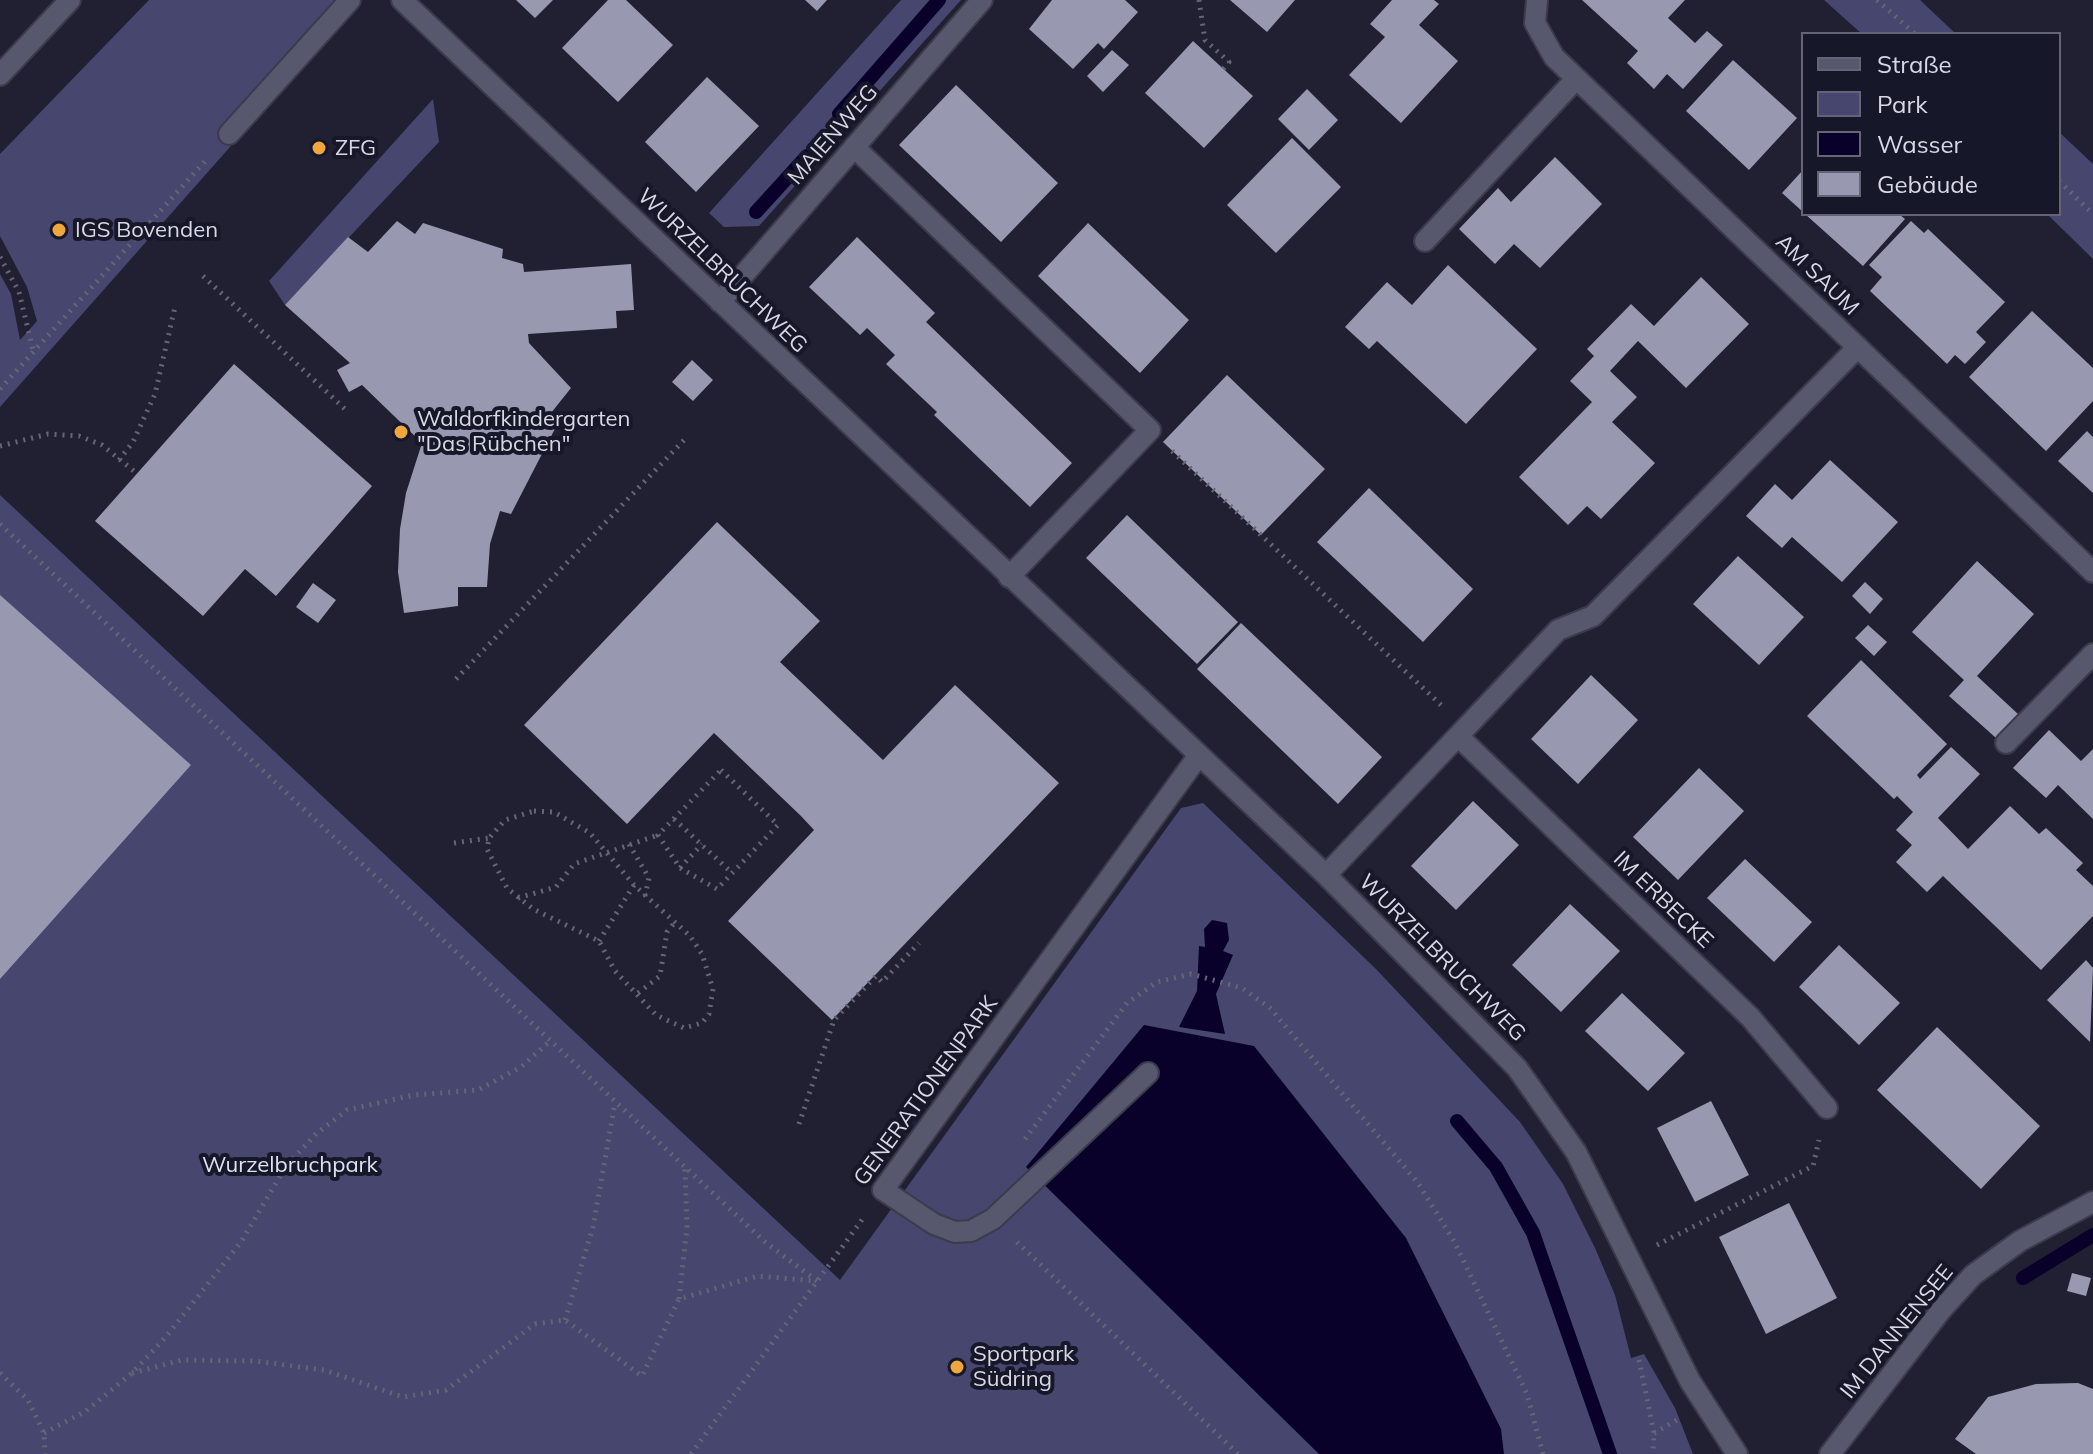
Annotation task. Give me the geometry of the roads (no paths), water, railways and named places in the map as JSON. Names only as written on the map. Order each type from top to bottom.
[{"type":"street","points":[[0,75],[70,0]]},
{"type":"street","points":[[229,134],[350,0]]},
{"type":"street","name":"WURZELBRUCHWEG","points":[[402,0],[1326,875],[1517,1068],[1576,1152],[1631,1257],[1690,1381],[1737,1454]]},
{"type":"street","name":"MAIENWEG","points":[[720,302],[982,0]]},
{"type":"street","name":"AM SAUM","points":[[1537,0],[1535,23],[1543,41],[1576,79],[2093,572]]},
{"type":"street","points":[[1425,241],[1576,79]]},
{"type":"street","points":[[854,147],[1150,430],[1009,577]]},
{"type":"street","points":[[1326,875],[1558,630],[1593,616],[1858,347]]},
{"type":"street","points":[[2006,743],[2093,654]]},
{"type":"street","name":"IM ERBECKE","points":[[1461,732],[1750,1017],[1827,1108]]},
{"type":"street","name":"GENERATIONENPARK","points":[[1148,1073],[993,1219],[971,1231],[955,1232],[934,1224],[883,1190],[1199,755]]},
{"type":"street","name":"IM DANNENSEE","points":[[1830,1454],[1942,1309],[1973,1275],[2020,1241],[2093,1202]]},
{"type":"water","points":[[1212,920],[1227,923],[1229,940],[1223,951],[1233,955],[1216,994],[1225,1034],[1179,1027],[1197,991],[1199,946],[1205,947],[1204,929]]},
{"type":"water","points":[[1144,1025],[1254,1046],[1406,1238],[1501,1429],[1504,1454],[1319,1454],[1026,1167]]},
{"type":"waterway","points":[[839,114],[939,0]]},
{"type":"waterway","points":[[756,212],[807,156]]},
{"type":"waterway","points":[[1457,1121],[1496,1167],[1533,1233],[1610,1454]]},
{"type":"waterway","points":[[2023,1278],[2093,1235]]},
{"type":"place","name":"ZFG","points":[[319,148]]},
{"type":"place","name":"IGS Bovenden","points":[[59,230]]},
{"type":"place","name":"Waldorfkindergarten \"Das Rübchen\"","points":[[401,432]]},
{"type":"place","name":"Sportpark Südring","points":[[957,1367]]},
{"type":"park label","name":"Wurzelbruchpark","points":[[290,1165]]}]
